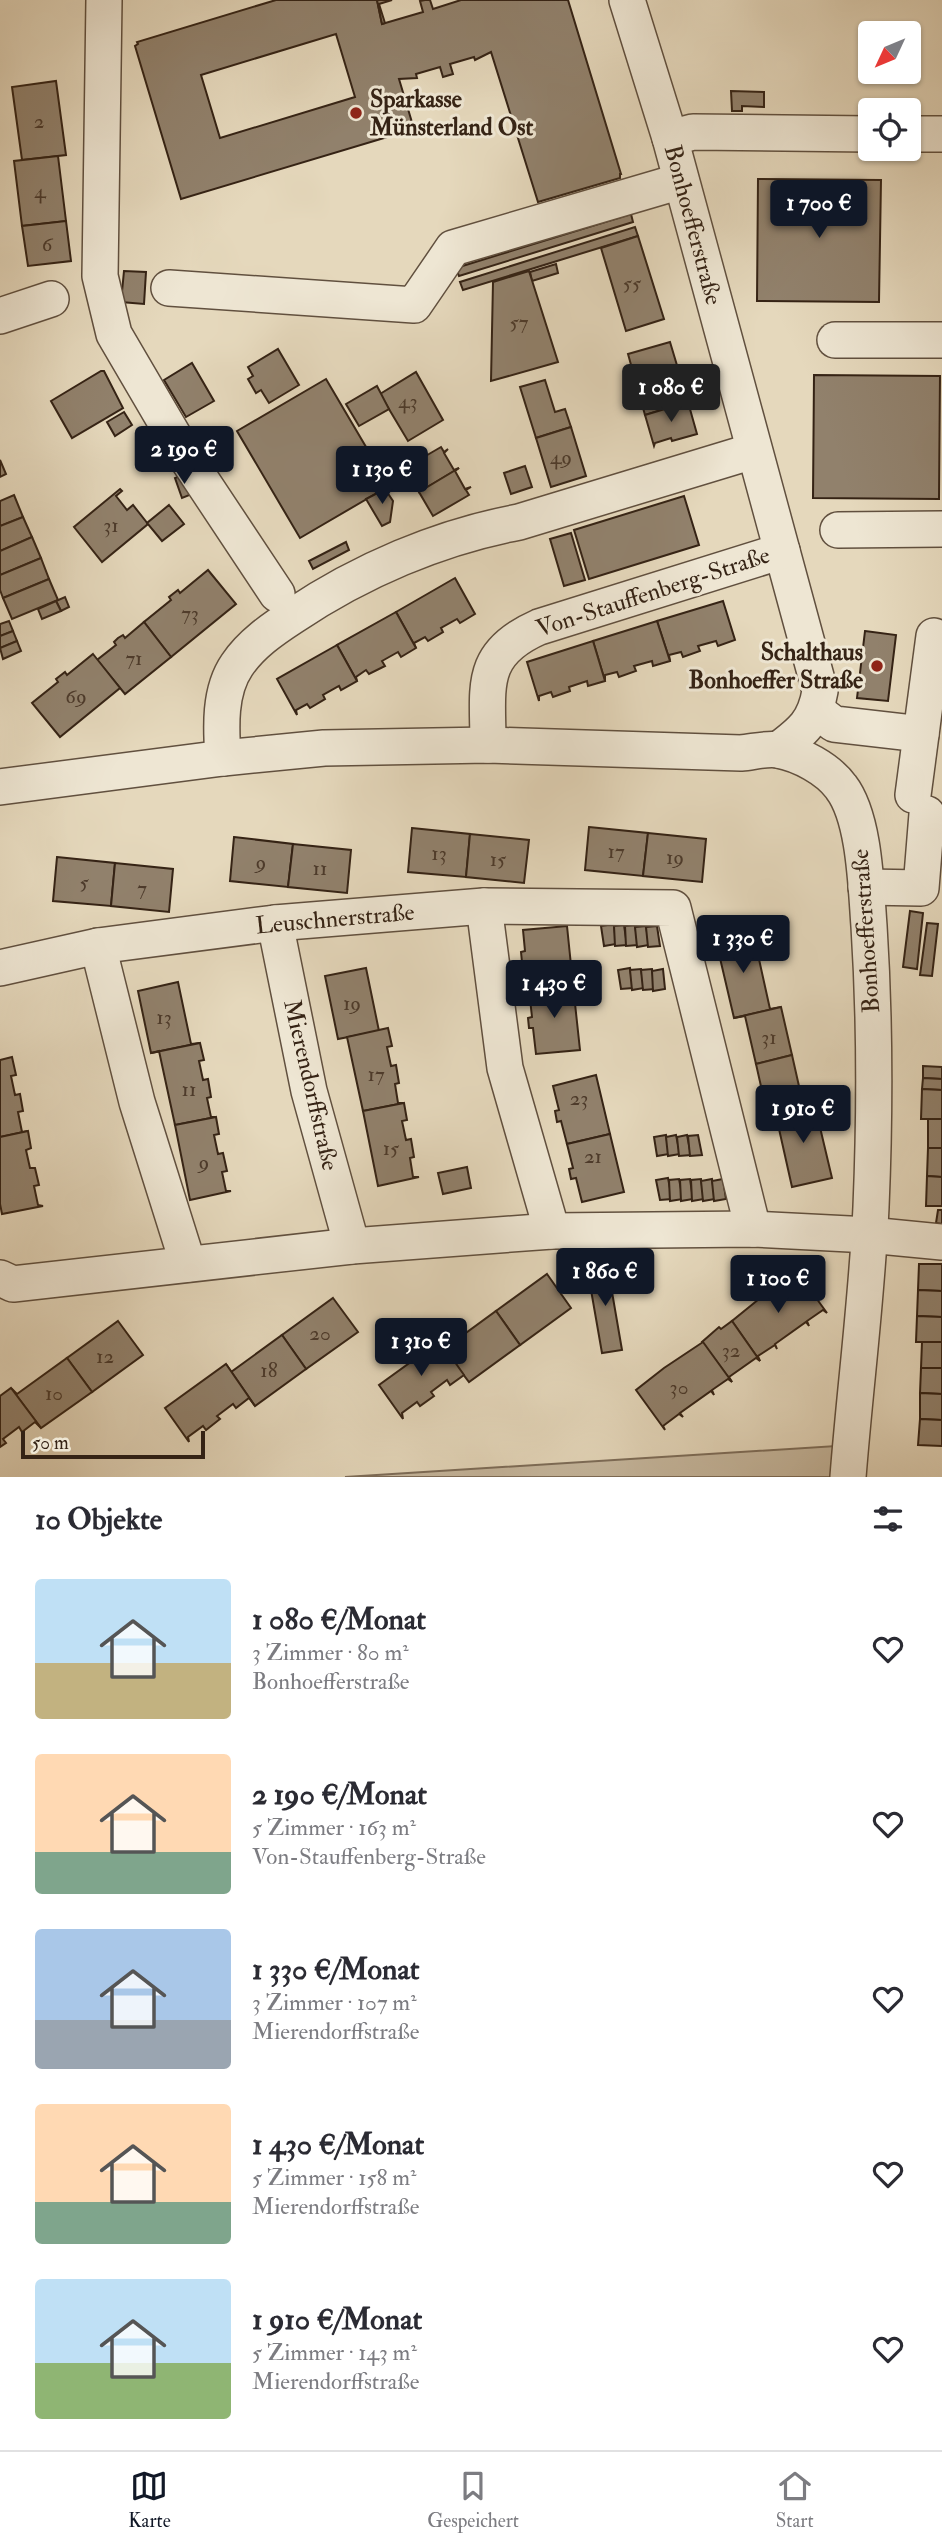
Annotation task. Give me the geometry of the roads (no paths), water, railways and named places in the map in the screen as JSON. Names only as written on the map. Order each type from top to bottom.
[{"type":"street","points":[[104,0],[100,276],[114,334],[186,457],[277,594]]},
{"type":"street","name":"Bonhoefferstraße","points":[[627,0],[670,138],[820,691],[817,711]]},
{"type":"street","points":[[670,138],[693,132],[858,135]]},
{"type":"street","points":[[921,134],[942,134]]},
{"type":"street","points":[[169,288],[414,305],[453,248],[681,181]]},
{"type":"street","points":[[0,316],[51,299]]},
{"type":"street","points":[[835,340],[942,340]]},
{"type":"street","points":[[223,758],[221,732],[228,681],[237,664],[253,646],[319,598],[376,569],[486,528],[519,523],[753,451]]},
{"type":"street","points":[[838,530],[942,529]]},
{"type":"street","name":"Von-Stauffenberg-Straße","points":[[488,745],[491,671],[503,650],[519,636],[539,627],[782,551]]},
{"type":"street","points":[[866,887],[921,888],[921,734],[934,636]]},
{"type":"street","points":[[2,778],[324,748],[488,745],[741,753],[778,750],[797,735],[817,711],[834,724],[921,734]]},
{"type":"street","name":"Bonhoefferstraße","points":[[778,750],[828,773],[843,789],[858,825],[866,887],[873,989],[874,1093],[869,1235],[848,1477]]},
{"type":"street","points":[[484,906],[505,1068],[552,1231]]},
{"type":"street","name":"Leuschnerstraße","points":[[0,968],[98,946],[275,923],[484,906],[673,908],[753,1229]]},
{"type":"street","name":"Mierendorffstraße","points":[[275,923],[309,1091],[352,1246]]},
{"type":"street","points":[[98,946],[136,1102],[188,1264]]},
{"type":"street","points":[[0,1278],[13,1284],[352,1246],[552,1231],[753,1229],[942,1242]]},
{"type":"place","name":"Sparkasse Münsterland Ost","points":[[356,113]]},
{"type":"place","name":"Schalthaus Bonhoeffer Straße","points":[[877,666]]}]
